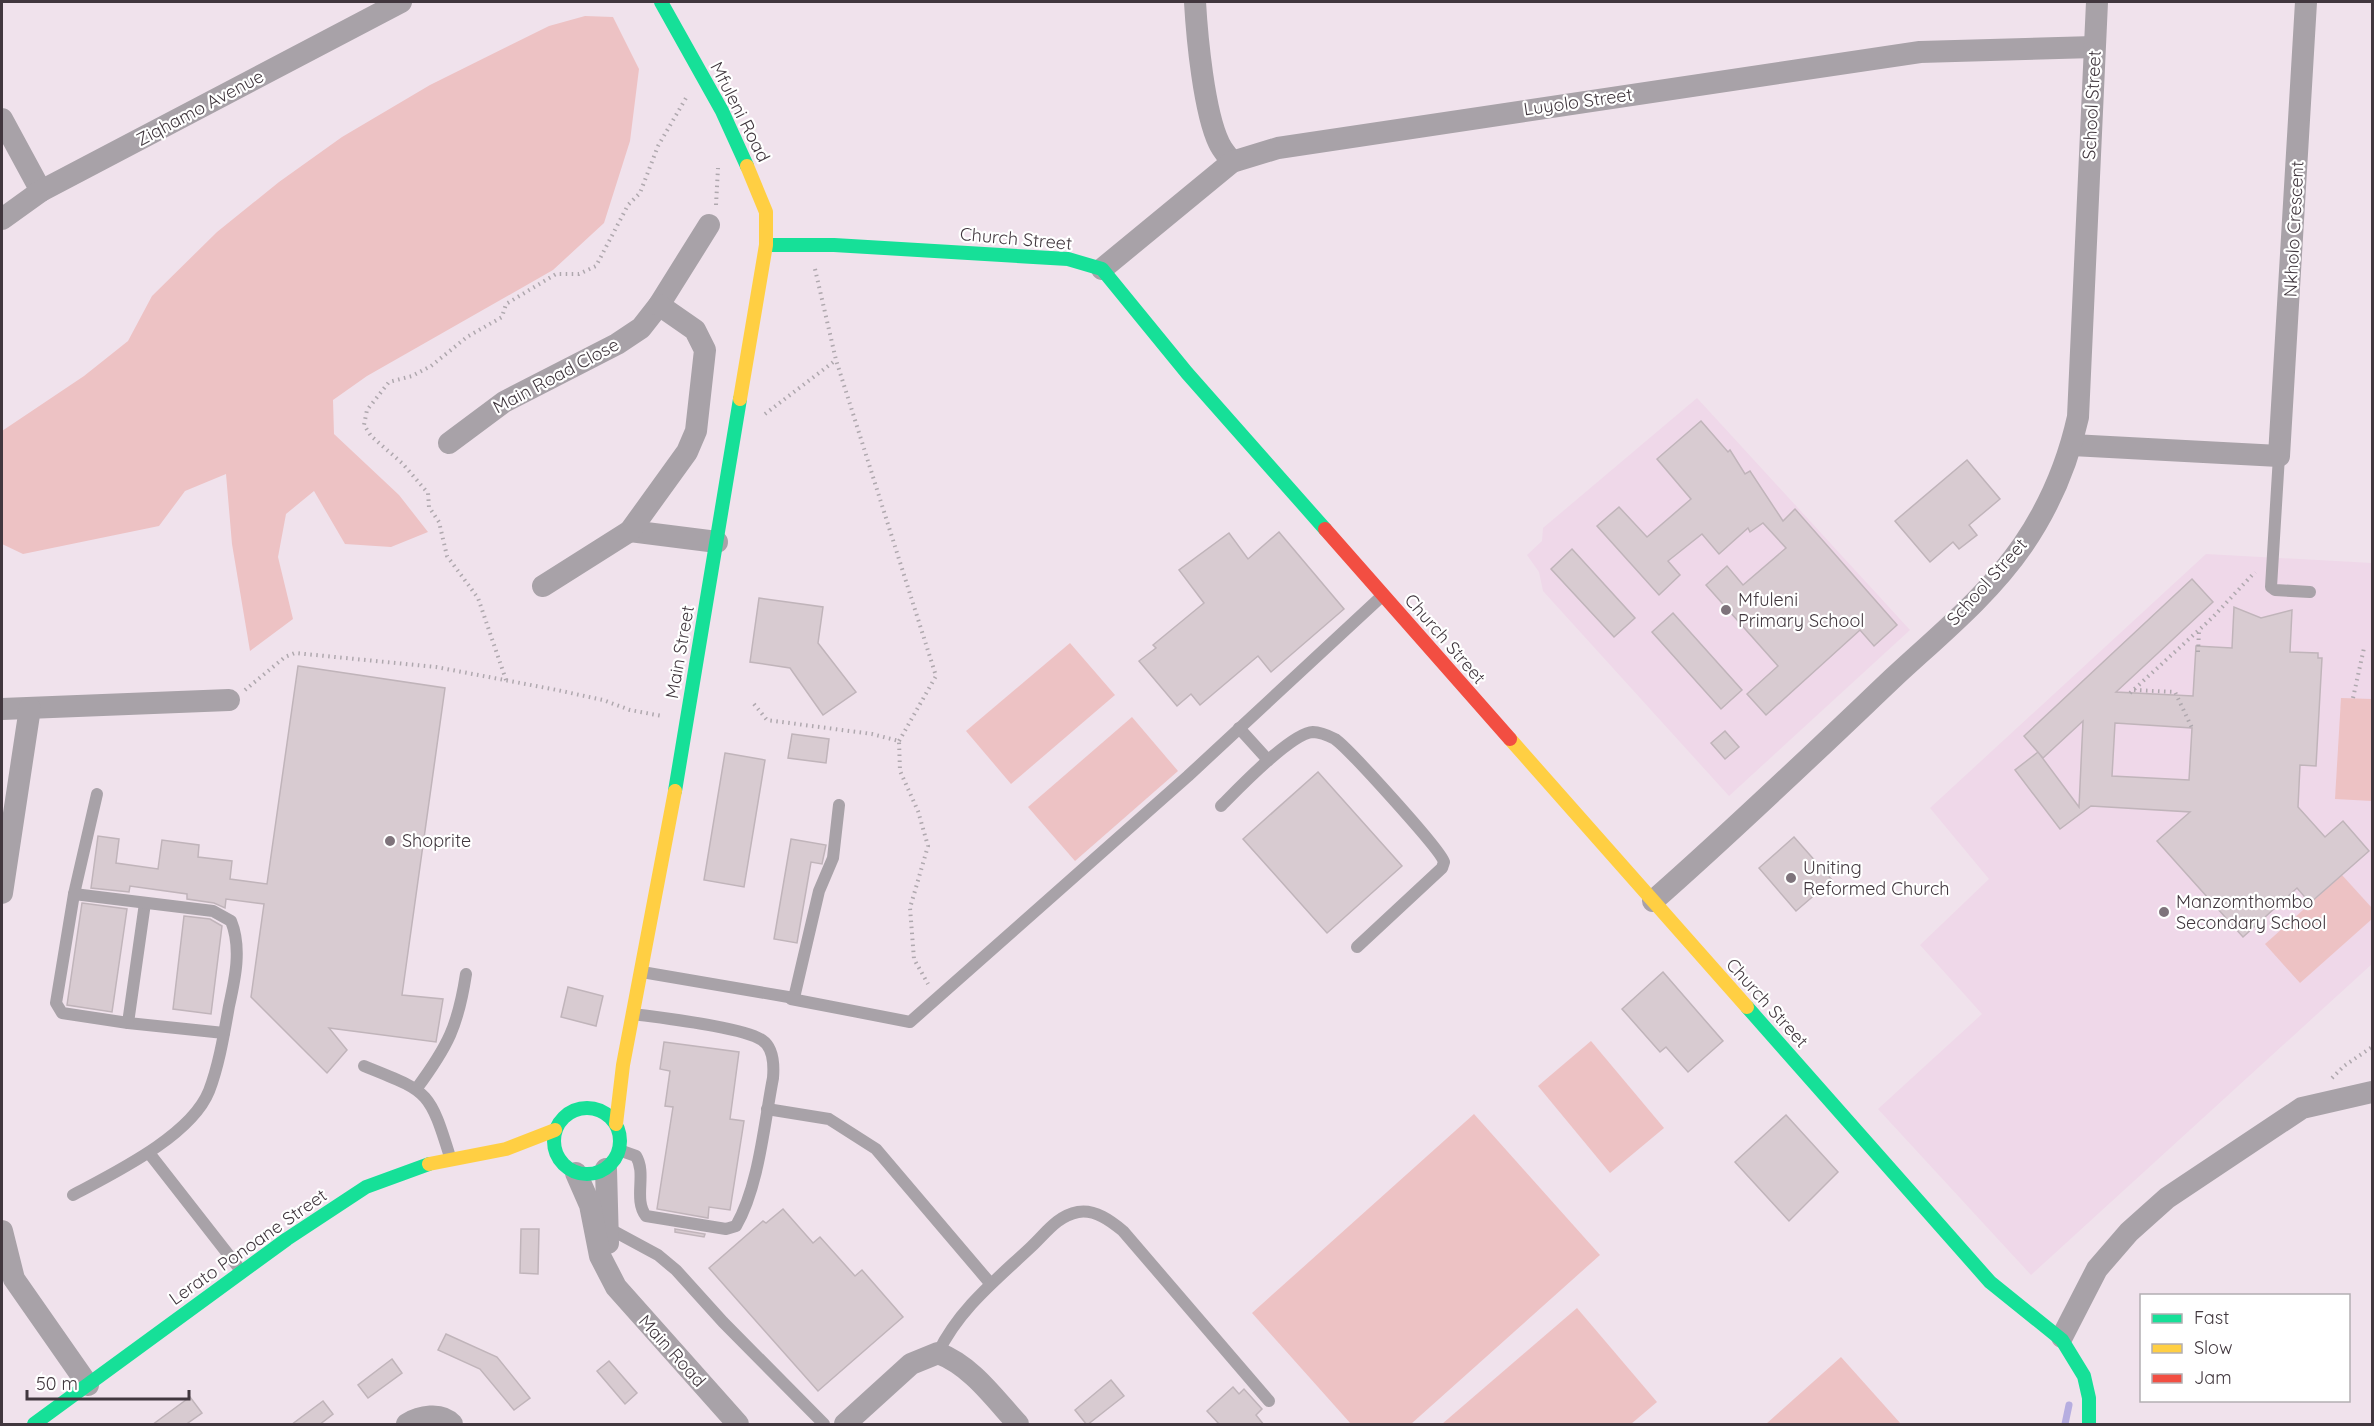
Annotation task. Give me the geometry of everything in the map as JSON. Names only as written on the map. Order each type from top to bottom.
[{"type":"street","name":"Ziqhamo Avenue","points":[[2,219],[41,191],[401,2]]},
{"type":"street","name":"Mfuleni Road","points":[[661,2],[722,111],[762,198],[766,212],[766,245]]},
{"type":"street","points":[[1195,2],[1198,46],[1214,131],[1220,145],[1232,162]]},
{"type":"street","name":"School Street","points":[[1653,901],[1725,838],[1980,595],[2021,548],[2036,525],[2072,445],[2078,417],[2097,2]]},
{"type":"street","name":"Nkholo Crescent","points":[[2279,456],[2306,2]]},
{"type":"street","name":"Luyolo Street","points":[[1102,269],[1232,162],[1278,148],[1920,52],[2094,47]]},
{"type":"street","points":[[2,119],[41,191]]},
{"type":"street","name":"Main Road Close","points":[[449,443],[504,402],[628,338],[641,328],[659,305],[709,225]]},
{"type":"street","name":"Church Street","points":[[766,245],[834,245],[1068,259],[1102,269],[1187,373],[1990,1282],[2062,1337],[2082,1367],[2091,1400],[2089,1425]]},
{"type":"street","name":"Main Street","points":[[616,1124],[623,1065],[642,972],[717,542],[766,245]]},
{"type":"street","points":[[543,586],[630,531],[687,452],[699,416],[705,350],[702,339],[687,322],[659,305]]},
{"type":"street","points":[[2072,445],[2279,456]]},
{"type":"street","points":[[630,531],[717,542]]},
{"type":"street","points":[[2,709],[229,699]]},
{"type":"street","points":[[2,893],[30,708]]},
{"type":"street","name":"Main Street","points":[[590,1108],[623,1065]]},
{"type":"street","points":[[2062,1337],[2097,1269],[2129,1232],[2167,1198],[2302,1108],[2373,1092]]},
{"type":"street","points":[[606,1169],[586,1175],[569,1168],[554,1143],[555,1130],[568,1114],[578,1109],[590,1108],[609,1116],[616,1124],[620,1134],[619,1150],[606,1169],[609,1275]]},
{"type":"street","name":"Lerato Ponoane Street","points":[[34,1425],[242,1272],[366,1187],[399,1173],[451,1158],[506,1149],[555,1130]]},
{"type":"street","name":"Lerato Ponoane Street","points":[[506,1149],[534,1155],[569,1168]]},
{"type":"street","name":"Main Road","points":[[569,1168],[590,1205],[600,1256],[616,1287],[738,1425]]},
{"type":"street","points":[[2,1231],[8,1281],[88,1385]]},
{"type":"street","points":[[845,1425],[911,1364],[938,1353],[957,1361],[968,1370],[1018,1425]]},
{"type":"street","points":[[407,1425],[426,1417],[448,1420],[452,1425]]},
{"type":"lane","name":"Nkholo Crescent","points":[[2271,573],[2279,456]]},
{"type":"lane","points":[[2271,573],[2271,587],[2275,590],[2310,592]]},
{"type":"lane","points":[[642,972],[910,1022],[1383,596]]},
{"type":"lane","points":[[1239,728],[1268,760]]},
{"type":"lane","points":[[1221,806],[1268,760],[1307,734],[1322,734],[1335,739],[1359,762],[1444,859],[1442,868],[1357,947]]},
{"type":"lane","points":[[97,794],[74,894],[57,1007],[62,1013],[128,1023],[224,1033]]},
{"type":"lane","points":[[791,999],[795,996],[819,891],[833,858],[839,805]]},
{"type":"lane","points":[[73,1195],[149,1153],[189,1119],[206,1096],[224,1033],[233,986],[237,942],[231,921],[213,910],[74,894]]},
{"type":"lane","points":[[128,1023],[145,903]]},
{"type":"lane","points":[[417,1088],[451,1039],[466,974]]},
{"type":"lane","points":[[619,1150],[636,1156],[639,1160],[642,1174],[641,1210],[646,1216],[726,1229],[736,1226],[744,1209],[767,1109],[774,1063],[769,1048],[762,1040],[712,1027],[634,1014]]},
{"type":"lane","points":[[364,1066],[417,1088],[427,1096],[437,1114],[451,1158]]},
{"type":"lane","points":[[767,1109],[829,1119],[876,1149],[990,1284]]},
{"type":"lane","points":[[149,1153],[242,1272]]},
{"type":"lane","points":[[938,1353],[947,1333],[961,1314],[1055,1222],[1079,1212],[1095,1213],[1123,1231],[1269,1401]]},
{"type":"lane","points":[[608,1228],[658,1255],[676,1270],[723,1322],[824,1425]]},
{"type":"path","points":[[709,225],[716,212],[718,165]]},
{"type":"path","points":[[812,259],[836,360],[936,676],[899,741],[900,771],[918,811],[928,846],[910,908],[914,959],[937,998]]},
{"type":"path","points":[[759,416],[836,360]]},
{"type":"path","points":[[2192,729],[2175,692],[2132,692],[2199,630],[2254,572],[2271,573]]},
{"type":"path","points":[[2198,651],[2199,630]]},
{"type":"path","points":[[2353,698],[2363,661],[2364,648]]},
{"type":"path","points":[[229,699],[262,678],[285,657],[295,653],[436,667],[603,700],[630,711],[663,716]]},
{"type":"path","points":[[753,704],[767,720],[872,734],[899,741]]},
{"type":"shaded area","points":[[585,16],[613,17],[639,69],[630,141],[604,223],[553,270],[367,376],[333,400],[334,434],[399,495],[428,532],[391,547],[345,544],[314,491],[286,514],[278,557],[293,619],[250,651],[232,544],[226,474],[185,491],[159,526],[23,554],[2,544],[2,431],[84,376],[128,341],[152,296],[217,232],[279,182],[342,137],[430,85],[549,26]]},
{"type":"shaded area","name":"Mfuleni Primary School","points":[[1697,398],[1910,630],[1729,796],[1543,591],[1539,572],[1527,555],[1542,541],[1543,528]]},
{"type":"shaded area","name":"Manzomthombo Secondary School","points":[[2206,554],[2372,563],[2372,964],[2031,1275],[1878,1109],[1982,1014],[1920,945],[1989,879],[1930,808]]},
{"type":"shaded area","points":[[1070,643],[1115,695],[1011,784],[966,731]]},
{"type":"shaded area","points":[[2341,698],[2372,699],[2372,801],[2335,799]]},
{"type":"shaded area","points":[[1132,717],[1178,771],[1075,861],[1028,807]]},
{"type":"shaded area","points":[[2342,875],[2372,908],[2372,919],[2300,983],[2265,944]]},
{"type":"shaded area","points":[[1591,1041],[1664,1128],[1610,1173],[1538,1086]]},
{"type":"shaded area","points":[[1474,1114],[1600,1255],[1411,1424],[1351,1424],[1252,1313]]},
{"type":"shaded area","points":[[1577,1308],[1657,1402],[1631,1424],[1442,1424]]},
{"type":"shaded area","points":[[1841,1357],[1901,1424],[1766,1424]]},
{"type":"building","points":[[1701,421],[1728,452],[1730,450],[1745,474],[1750,471],[1783,521],[1795,509],[1897,625],[1874,646],[1860,630],[1766,715],[1747,694],[1778,666],[1706,585],[1727,566],[1743,585],[1786,548],[1763,523],[1750,532],[1748,528],[1719,554],[1702,534],[1668,561],[1680,575],[1659,595],[1597,526],[1619,507],[1647,537],[1691,499],[1657,459]]},
{"type":"building","points":[[1967,460],[2000,499],[1969,525],[1977,535],[1959,549],[1953,542],[1930,562],[1895,521]]},
{"type":"building","points":[[1279,532],[1344,609],[1271,672],[1258,656],[1200,705],[1191,694],[1177,706],[1139,661],[1156,648],[1153,645],[1204,603],[1179,570],[1229,533],[1248,559]]},
{"type":"building","points":[[1572,549],[1635,618],[1614,637],[1551,569]]},
{"type":"building","points":[[2192,579],[2213,602],[2116,692],[2193,696],[2196,646],[2232,648],[2234,607],[2261,618],[2292,610],[2290,652],[2318,653],[2318,658],[2322,658],[2316,766],[2300,765],[2298,807],[2325,837],[2343,821],[2369,851],[2310,903],[2297,888],[2243,937],[2157,841],[2190,812],[2091,806],[2060,829],[2015,770],[2038,752],[2024,736]],"holes":[[[2083,721],[2079,807],[2039,754],[2043,758]],[[2115,723],[2192,728],[2189,780],[2112,776]]]},
{"type":"building","points":[[759,598],[823,607],[818,643],[856,692],[823,715],[790,668],[750,662]]},
{"type":"building","points":[[1673,613],[1742,690],[1721,709],[1652,632]]},
{"type":"building","points":[[298,666],[445,688],[402,995],[443,999],[436,1042],[329,1028],[347,1050],[327,1073],[251,997],[264,904],[226,899],[225,908],[214,903],[187,899],[187,894],[130,886],[129,892],[91,888],[98,836],[119,839],[116,863],[158,869],[162,840],[199,845],[198,857],[232,861],[230,879],[267,884]]},
{"type":"building","points":[[1725,731],[1739,747],[1725,759],[1711,743]]},
{"type":"building","points":[[792,734],[829,739],[826,763],[788,758]]},
{"type":"building","points":[[725,753],[765,760],[744,887],[704,880]]},
{"type":"building","points":[[1318,772],[1402,866],[1327,933],[1243,839]]},
{"type":"building","points":[[1794,837],[1832,880],[1796,911],[1759,868]]},
{"type":"building","points":[[791,839],[826,845],[822,864],[811,862],[797,943],[774,939]]},
{"type":"building","points":[[82,903],[127,909],[112,1012],[67,1005]]},
{"type":"building","points":[[184,916],[210,919],[222,926],[211,1014],[173,1009]]},
{"type":"building","points":[[1663,972],[1723,1041],[1688,1072],[1666,1047],[1660,1052],[1622,1009]]},
{"type":"building","points":[[568,987],[603,996],[596,1026],[561,1017]]},
{"type":"building","points":[[664,1042],[739,1052],[730,1119],[744,1121],[730,1210],[709,1207],[708,1218],[657,1209],[673,1107],[665,1106],[670,1071],[660,1069]]},
{"type":"building","points":[[1786,1115],[1838,1172],[1789,1221],[1735,1162]]},
{"type":"building","points":[[783,1209],[813,1243],[820,1237],[855,1276],[862,1270],[903,1317],[818,1391],[709,1268],[763,1221],[766,1223]]},
{"type":"building","points":[[521,1229],[539,1229],[538,1274],[520,1273]]},
{"type":"building","points":[[675,1229],[705,1234],[704,1237],[675,1232]]},
{"type":"building","points":[[446,1334],[497,1357],[530,1398],[514,1410],[480,1369],[438,1350]]},
{"type":"building","points":[[392,1359],[402,1373],[368,1398],[358,1385]]},
{"type":"building","points":[[609,1361],[637,1393],[625,1404],[597,1371]]},
{"type":"building","points":[[1111,1380],[1124,1396],[1087,1425],[1075,1410]]},
{"type":"building","points":[[1233,1387],[1239,1394],[1244,1389],[1262,1409],[1256,1415],[1264,1425],[1220,1425],[1207,1411]]},
{"type":"building","points":[[190,1397],[202,1413],[185,1425],[152,1425]]},
{"type":"building","points":[[323,1401],[333,1414],[319,1425],[291,1425]]},
{"type":"waterway","points":[[2065,1424],[2069,1405]]},
{"type":"traffic: fast","points":[[661,2],[722,111],[747,166]]},
{"type":"traffic: fast","points":[[766,245],[834,245],[1068,259],[1102,269],[1187,373],[1325,529]]},
{"type":"traffic: fast","points":[[675,791],[740,399]]},
{"type":"traffic: fast","points":[[1747,1007],[1990,1282],[2062,1340],[2084,1376],[2089,1398],[2089,1424]]},
{"type":"traffic: fast","points":[[581,1108],[593,1108],[605,1113],[615,1123],[620,1141],[618,1154],[605,1169],[593,1174],[581,1174],[569,1169],[559,1159],[554,1147],[554,1135],[559,1123],[569,1113],[581,1108]]},
{"type":"traffic: fast","points":[[34,1424],[287,1239],[366,1187],[429,1164]]},
{"type":"traffic: slow","points":[[740,399],[766,245],[766,212],[747,166]]},
{"type":"traffic: slow","points":[[1510,739],[1747,1007]]},
{"type":"traffic: slow","points":[[616,1124],[623,1065],[675,791]]},
{"type":"traffic: slow","points":[[429,1164],[506,1149],[555,1130]]},
{"type":"traffic: jam","points":[[1325,529],[1510,739]]},
{"type":"place","name":"Mfuleni Primary School","points":[[1726,610]]},
{"type":"place","name":"Shoprite","points":[[390,841]]},
{"type":"place","name":"Uniting Reformed Church","points":[[1791,878]]},
{"type":"place","name":"Manzomthombo Secondary School","points":[[2164,912]]}]
